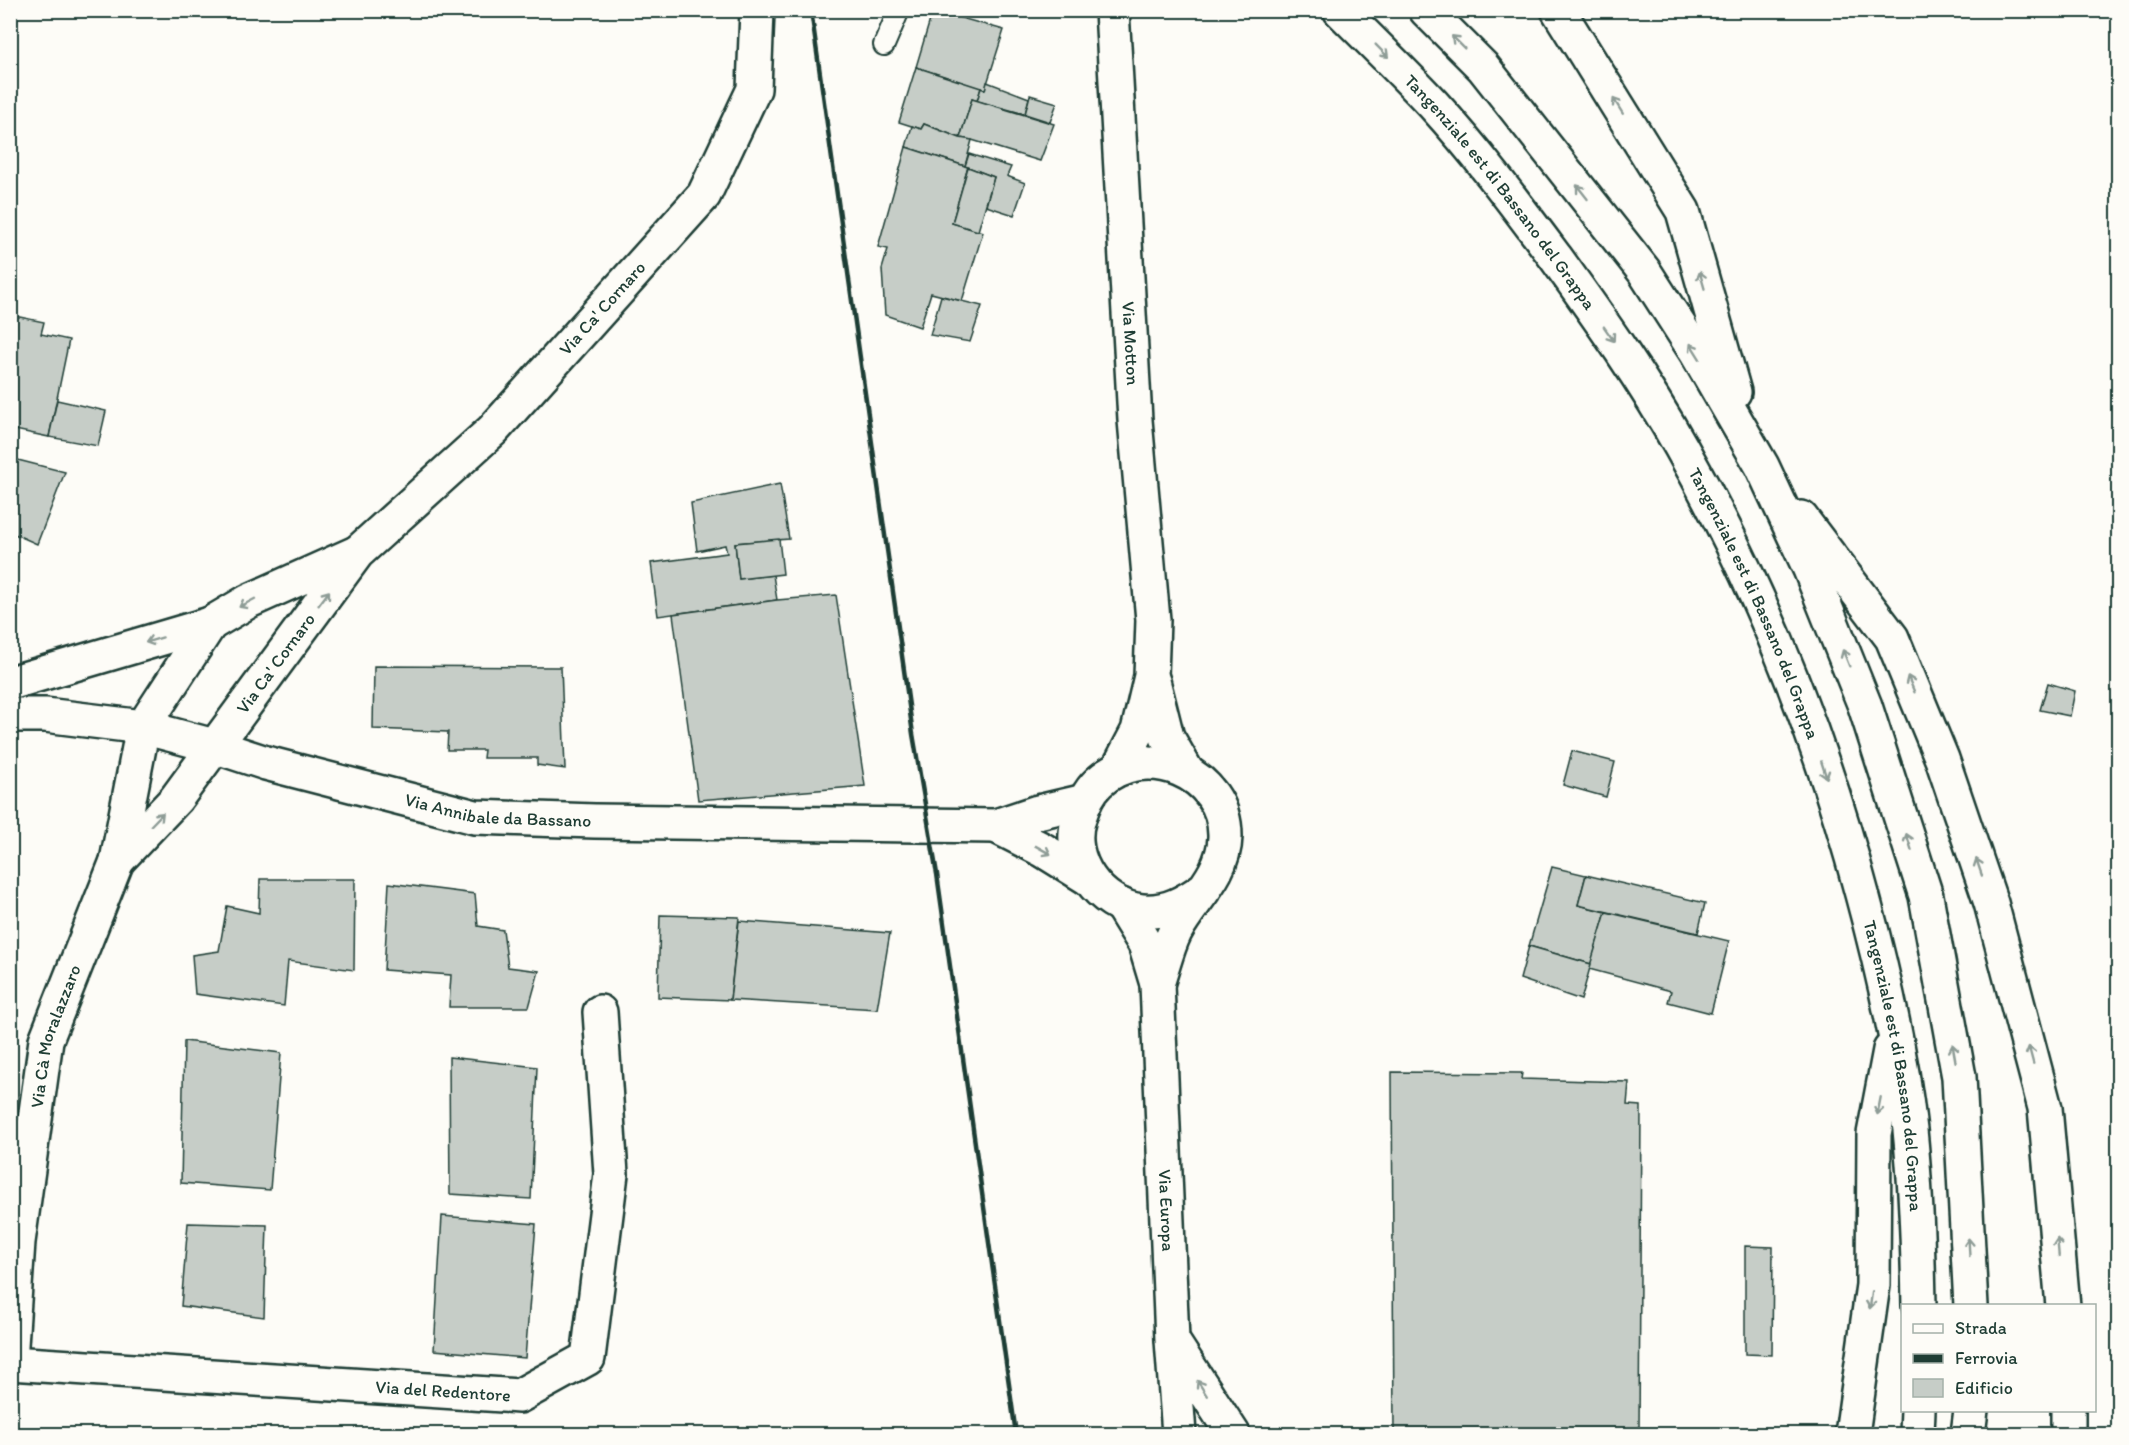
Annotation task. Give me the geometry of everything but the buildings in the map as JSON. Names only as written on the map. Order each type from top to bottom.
[{"type":"main road","name":"Via Ca' Cornaro","points":[[214,746],[357,552],[493,430],[704,195],[754,89],[757,10]]},
{"type":"main road","name":"Via Motton","points":[[1112,10],[1135,420],[1153,620],[1151,676],[1138,731],[1118,770]]},
{"type":"main road","name":"Tangenziale est di Bassano del Grappa","points":[[1340,10],[1435,106],[1517,206],[1640,377],[1682,448],[1733,548],[1775,639],[1812,734],[1849,844],[1894,1028],[1910,1129],[1918,1243],[1919,1304]]},
{"type":"main road","points":[[1426,10],[1483,68],[1644,272],[1696,351],[1746,437],[1810,569],[1865,706],[1926,896],[1959,1077],[1971,1304]]},
{"type":"main road","points":[[1558,10],[1683,211],[1746,437]]},
{"type":"main road","points":[[1762,466],[1892,638],[1942,759],[1991,903],[2045,1108],[2063,1304]]},
{"type":"main road","name":"Via Ca' Cornaro","points":[[10,683],[210,624],[249,601],[357,552]]},
{"type":"main road","name":"Via Ca' Cornaro","points":[[143,727],[210,624]]},
{"type":"main road","name":"Via Motton","points":[[1151,676],[1167,737],[1187,771]]},
{"type":"main road","name":"Via Annibale da Bassano","points":[[10,715],[45,715],[143,727],[266,763],[475,817],[595,821],[996,826],[1038,812],[1085,801]]},
{"type":"main road","name":"Via Cà Moralazzaro","points":[[10,1362],[18,1242],[46,1040],[117,861],[143,727]]},
{"type":"main road","name":"Via Cà Moralazzaro","points":[[117,861],[176,799],[214,746]]},
{"type":"main road","name":"Via Europa","points":[[1157,984],[1175,933],[1216,872],[1223,854],[1225,835],[1222,816],[1215,798],[1202,783],[1187,771],[1162,763],[1139,762],[1118,770],[1098,782],[1085,801],[1077,822],[1076,841],[1080,860],[1088,878],[1103,894],[1121,905],[1142,911],[1164,910],[1186,902],[1204,888]]},
{"type":"main road","name":"Via Annibale da Bassano","points":[[996,826],[1043,850],[1088,878]]},
{"type":"main road","name":"Via Europa","points":[[1121,905],[1144,944],[1157,984],[1172,1340],[1179,1434]]},
{"type":"main road","name":"Via del Redentore","points":[[10,1362],[519,1396],[588,1358],[612,1174],[600,1012]]},
{"type":"main road","points":[[1852,1434],[1873,1285],[1874,1134],[1894,1028]]},
{"type":"main road","points":[[1172,1340],[1233,1434]]},
{"type":"main road","points":[[1917,1434],[1918,1412]]},
{"type":"main road","points":[[1968,1434],[1971,1412]]},
{"type":"main road","points":[[2068,1412],[2068,1434]]},
{"type":"lane","points":[[884,45],[899,10]]},
{"type":"railway","points":[[811,10],[913,734],[937,874],[1016,1434]]}]
